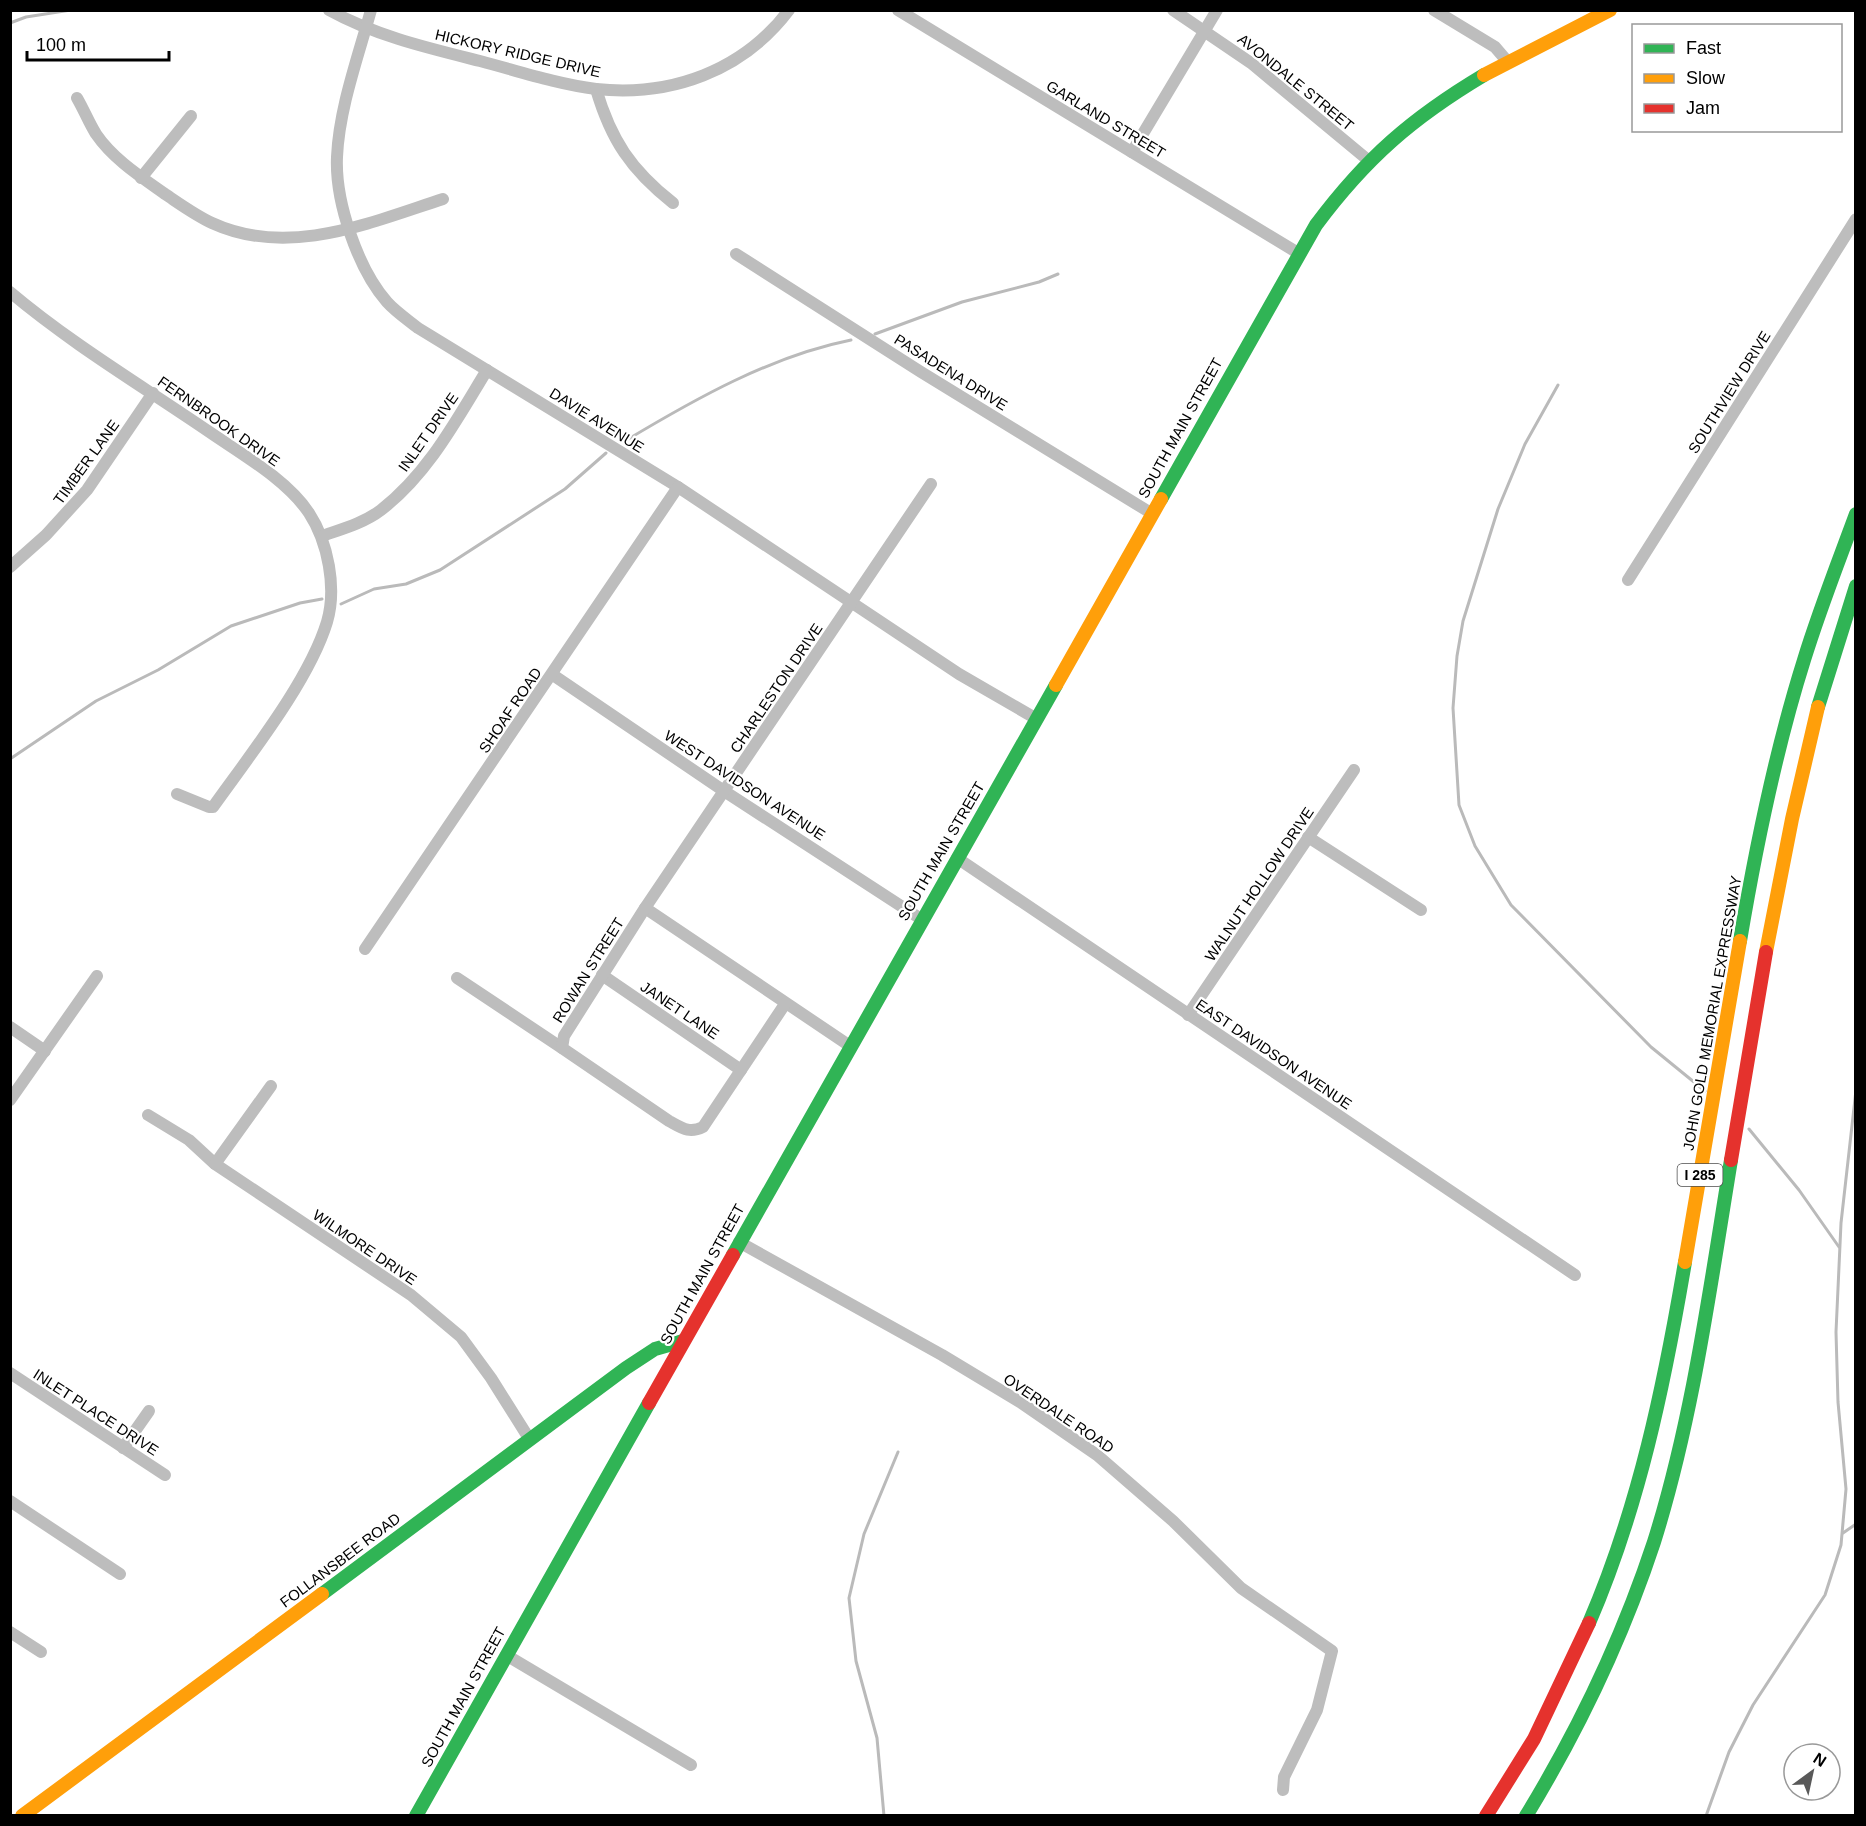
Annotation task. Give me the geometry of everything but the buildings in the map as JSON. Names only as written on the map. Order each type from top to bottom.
[{"type":"main road","name":"SOUTH MAIN STREET","points":[[416,1815],[1298,253],[1327,209],[1368,160],[1426,110],[1507,61],[1610,10]]},
{"type":"main road","name":"JOHN GOLD MEMORIAL EXPRESSWAY","points":[[1486,1815],[1541,1724],[1579,1646],[1612,1566],[1638,1485],[1659,1404],[1675,1323],[1743,925],[1780,746],[1804,659],[1856,514]]},
{"type":"main road","name":"I 285","points":[[1526,1815],[1574,1730],[1608,1659],[1636,1589],[1660,1517],[1680,1444],[1707,1304],[1775,900],[1806,746],[1856,586]]},
{"type":"main road","name":"FOLLANSBEE ROAD","points":[[22,1815],[644,1355],[666,1345],[683,1341]]},
{"type":"street","name":"HICKORY RIDGE DRIVE","points":[[329,10],[366,27],[426,47],[596,89],[648,88],[708,76],[742,57],[759,43],[789,10]]},
{"type":"street","name":"DAVIE AVENUE","points":[[371,10],[338,143],[339,182],[349,230],[364,265],[387,302],[418,328],[678,487],[959,674],[1035,718]]},
{"type":"street","name":"GARLAND STREET","points":[[898,10],[1298,253]]},
{"type":"street","name":"AVONDALE STREET","points":[[1173,10],[1205,30],[1313,112],[1368,160]]},
{"type":"street","points":[[1132,152],[1217,10]]},
{"type":"street","points":[[1434,10],[1495,47],[1507,61]]},
{"type":"street","points":[[596,89],[617,146],[645,179],[673,204]]},
{"type":"street","points":[[77,98],[97,135],[120,161],[141,178],[193,212],[224,227],[293,238],[349,230],[442,199]]},
{"type":"street","points":[[141,178],[191,116]]},
{"type":"street","name":"SOUTHVIEW DRIVE","points":[[1628,580],[1856,219]]},
{"type":"street","name":"PASADENA DRIVE","points":[[736,254],[921,372],[1151,513]]},
{"type":"street","name":"FERNBROOK DRIVE","points":[[10,292],[50,324],[267,471],[308,511],[322,536],[329,572],[328,614],[323,632],[295,687],[213,807],[177,794]]},
{"type":"street","name":"INLET DRIVE","points":[[322,536],[351,526],[380,511],[417,476],[487,370]]},
{"type":"street","name":"TIMBER LANE","points":[[10,567],[60,521],[87,490],[153,393]]},
{"type":"street","name":"CHARLESTON DRIVE","points":[[645,908],[931,484]]},
{"type":"street","name":"SHOAF ROAD","points":[[365,949],[553,675],[678,487]]},
{"type":"street","name":"WEST DAVIDSON AVENUE","points":[[553,675],[724,791],[921,919]]},
{"type":"street","name":"WALNUT HOLLOW DRIVE","points":[[1188,1015],[1354,770]]},
{"type":"street","points":[[1308,837],[1421,910]]},
{"type":"street","name":"EAST DAVIDSON AVENUE","points":[[957,858],[1575,1275]]},
{"type":"street","points":[[645,908],[850,1046]]},
{"type":"street","name":"ROWAN STREET","points":[[645,908],[564,1036],[562,1048],[687,1131],[694,1131],[703,1126],[785,1004]]},
{"type":"street","name":"JANET LANE","points":[[602,975],[741,1070]]},
{"type":"street","points":[[10,1100],[97,976]]},
{"type":"street","points":[[457,978],[562,1048]]},
{"type":"street","points":[[10,1027],[45,1051]]},
{"type":"street","points":[[215,1164],[271,1086]]},
{"type":"street","name":"WILMORE DRIVE","points":[[148,1115],[189,1140],[215,1164],[411,1295],[461,1337],[491,1378],[530,1440]]},
{"type":"street","name":"OVERDALE ROAD","points":[[740,1242],[942,1355],[1020,1402],[1097,1455],[1173,1521],[1241,1588],[1332,1650],[1317,1710],[1284,1777],[1283,1790]]},
{"type":"street","name":"INLET PLACE DRIVE","points":[[10,1373],[165,1475]]},
{"type":"street","points":[[123,1448],[149,1411]]},
{"type":"street","points":[[10,1501],[120,1575]]},
{"type":"street","points":[[10,1632],[41,1652]]},
{"type":"street","points":[[506,1655],[692,1766]]},
{"type":"waterway","points":[[10,23],[26,17],[71,10]]},
{"type":"waterway","points":[[875,334],[962,302],[1039,282],[1058,274]]},
{"type":"waterway","points":[[625,441],[706,395],[763,368],[821,347],[851,340]]},
{"type":"waterway","points":[[1558,385],[1525,444],[1498,509],[1463,621],[1457,656],[1453,708],[1459,805],[1475,846],[1511,905],[1651,1047],[1705,1091]]},
{"type":"waterway","points":[[341,604],[374,589],[406,584],[440,570],[565,489],[606,453]]},
{"type":"waterway","points":[[10,759],[96,701],[158,670],[231,626],[300,603],[322,599]]},
{"type":"waterway","points":[[1706,1816],[1729,1752],[1753,1705],[1825,1595],[1841,1545],[1846,1489],[1838,1402],[1836,1332],[1841,1223],[1856,1090]]},
{"type":"waterway","points":[[1749,1129],[1799,1190],[1839,1247]]},
{"type":"waterway","points":[[884,1816],[877,1738],[856,1661],[849,1598],[864,1534],[898,1452]]},
{"type":"waterway","points":[[1843,1533],[1856,1524]]},
{"type":"traffic: fast","points":[[1161,499],[1316,225],[1353,179],[1392,141],[1434,107],[1484,75]]},
{"type":"traffic: fast","points":[[1740,941],[1760,835],[1784,729],[1810,642],[1856,514]]},
{"type":"traffic: fast","points":[[1818,707],[1856,586]]},
{"type":"traffic: fast","points":[[733,1255],[1056,685]]},
{"type":"traffic: fast","points":[[1526,1816],[1564,1750],[1598,1683],[1628,1614],[1654,1542],[1680,1448],[1690,1400],[1731,1160]]},
{"type":"traffic: fast","points":[[1589,1623],[1622,1535],[1648,1446],[1685,1262]]},
{"type":"traffic: fast","points":[[322,1594],[626,1368],[655,1349],[683,1341]]},
{"type":"traffic: fast","points":[[416,1816],[649,1403]]},
{"type":"traffic: slow","points":[[1484,75],[1610,10]]},
{"type":"traffic: slow","points":[[1056,685],[1161,499]]},
{"type":"traffic: slow","points":[[1766,952],[1792,819],[1818,707]]},
{"type":"traffic: slow","points":[[1685,1262],[1740,941]]},
{"type":"traffic: slow","points":[[22,1816],[322,1594]]},
{"type":"traffic: jam","points":[[1731,1160],[1766,952]]},
{"type":"traffic: jam","points":[[649,1403],[733,1255]]},
{"type":"traffic: jam","points":[[1486,1816],[1534,1739],[1589,1623]]}]
